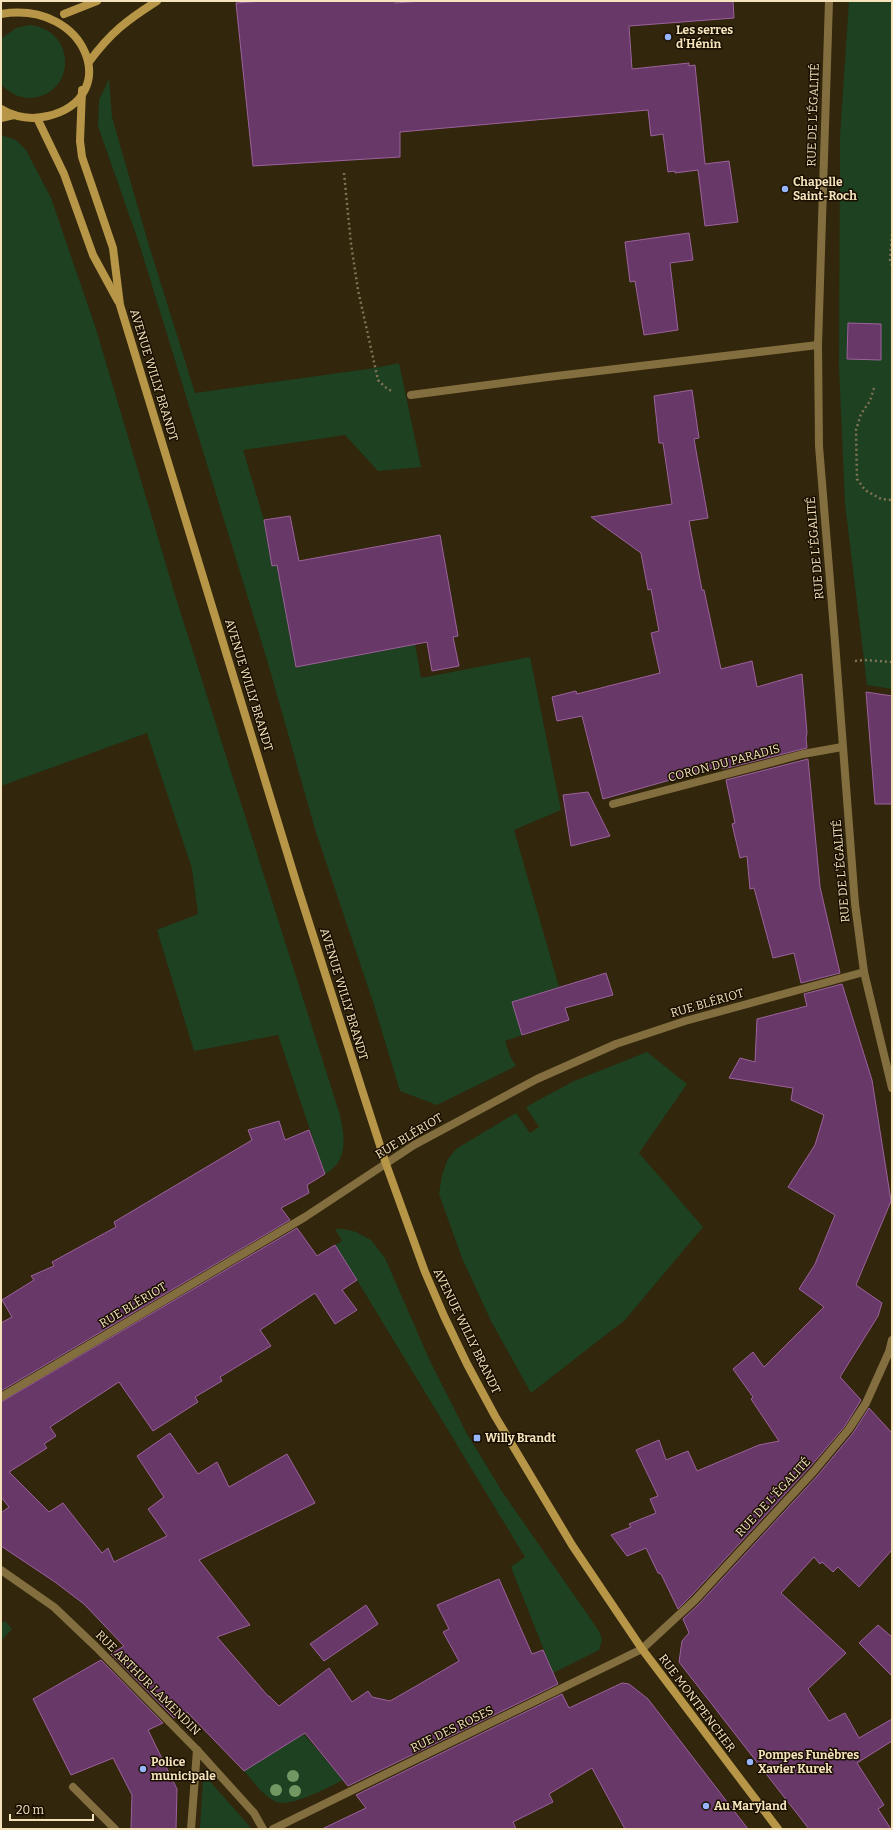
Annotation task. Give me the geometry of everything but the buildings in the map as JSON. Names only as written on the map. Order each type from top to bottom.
[{"type":"main road","points":[[54,9],[67,16],[97,1]]},
{"type":"main road","points":[[89,62],[104,42],[129,19],[157,1]]},
{"type":"main road","points":[[1,14],[23,5]]},
{"type":"main road","points":[[1,109],[14,115],[37,118],[62,110],[74,101],[82,90],[88,77],[89,62],[88,48],[78,28]]},
{"type":"main road","name":"AVENUE WILLY BRANDT","points":[[82,90],[80,141],[82,157],[113,248],[120,305],[297,885],[386,1164],[425,1272],[468,1364],[525,1468],[572,1545],[642,1649]]},
{"type":"main road","points":[[1,118],[14,115]]},
{"type":"main road","name":"AVENUE WILLY BRANDT","points":[[37,118],[64,174],[93,255],[120,305]]},
{"type":"main road","name":"RUE MONTPENCHER","points":[[642,1649],[778,1829]]},
{"type":"street","name":"RUE DE L'ÉGALITÉ","points":[[829,1],[818,345],[819,446],[855,904],[864,972],[892,1088]]},
{"type":"street","points":[[411,395],[818,345]]},
{"type":"street","name":"CORON DU PARADIS","points":[[613,804],[803,754],[842,747]]},
{"type":"street","name":"RUE BLÉRIOT","points":[[1,1397],[305,1217],[414,1145],[537,1079],[616,1044],[685,1022],[864,972]]},
{"type":"street","name":"RUE DE L'ÉGALITÉ","points":[[642,1649],[695,1600],[814,1471],[849,1430],[866,1403],[889,1352],[892,1340]]},
{"type":"street","name":"RUE ARTHUR LAMENDIN","points":[[1,1570],[54,1607],[197,1750],[254,1814],[263,1829]]},
{"type":"street","name":"RUE DES ROSES","points":[[273,1829],[642,1649]]},
{"type":"street","points":[[191,1829],[197,1750]]},
{"type":"street","points":[[73,1787],[115,1829]]},
{"type":"path","points":[[344,173],[351,244],[358,290],[378,380],[385,387],[394,392],[411,395]]},
{"type":"path","points":[[892,234],[890,260],[892,265]]},
{"type":"path","points":[[874,388],[870,401],[861,414],[856,430],[857,479],[865,490],[881,499],[892,500]]},
{"type":"path","points":[[864,660],[892,662]]},
{"type":"green space","points":[[849,1],[892,1],[892,689],[867,685],[845,504],[839,367],[840,136]]},
{"type":"green space","points":[[29,25],[45,29],[56,38],[63,49],[65,62],[63,75],[56,86],[45,94],[30,98],[14,94],[1,84],[1,39],[16,28]]},
{"type":"green space","points":[[109,79],[112,117],[147,239],[195,393],[375,368],[399,363],[421,467],[378,471],[345,435],[243,450],[264,520],[272,565],[277,565],[314,664],[415,644],[421,678],[530,657],[561,810],[514,830],[559,987],[512,1002],[522,1035],[505,1041],[511,1058],[516,1066],[437,1105],[400,1091],[374,1005],[315,829],[268,663],[139,243],[98,126],[99,100]]},
{"type":"green space","points":[[1,135],[16,140],[26,150],[51,198],[96,329],[175,595],[339,1112],[344,1138],[342,1155],[333,1169],[325,1174],[278,1035],[194,1051],[157,930],[198,914],[192,869],[147,733],[1,786]]},
{"type":"green space","points":[[647,1052],[687,1084],[639,1153],[703,1227],[625,1320],[531,1393],[491,1321],[462,1258],[439,1194],[442,1175],[448,1159],[456,1149],[516,1113],[530,1133],[539,1127],[526,1107],[574,1081]]},
{"type":"green space","points":[[335,1229],[344,1229],[356,1232],[371,1240],[385,1258],[430,1361],[466,1432],[503,1493],[599,1631],[602,1640],[599,1650],[553,1673],[511,1567],[525,1557],[357,1280],[334,1246],[342,1241]]},
{"type":"green space","points":[[5,1621],[12,1629],[1,1641],[1,1624]]},
{"type":"green space","points":[[304,1734],[343,1780],[300,1800],[282,1803],[276,1802],[263,1792],[244,1771]]},
{"type":"green space","points":[[206,1777],[252,1829],[200,1829],[203,1780]]},
{"type":"place","name":"Les serres d'Hénin","points":[[668,37]]},
{"type":"place","name":"Chapelle Saint-Roch","points":[[785,189]]},
{"type":"place","name":"Willy Brandt","points":[[477,1438]]},
{"type":"place","name":"Pompes Funèbres Xavier Kurek","points":[[750,1762]]},
{"type":"place","name":"Police municipale","points":[[143,1769]]},
{"type":"place","name":"Au Maryland","points":[[706,1806]]}]
